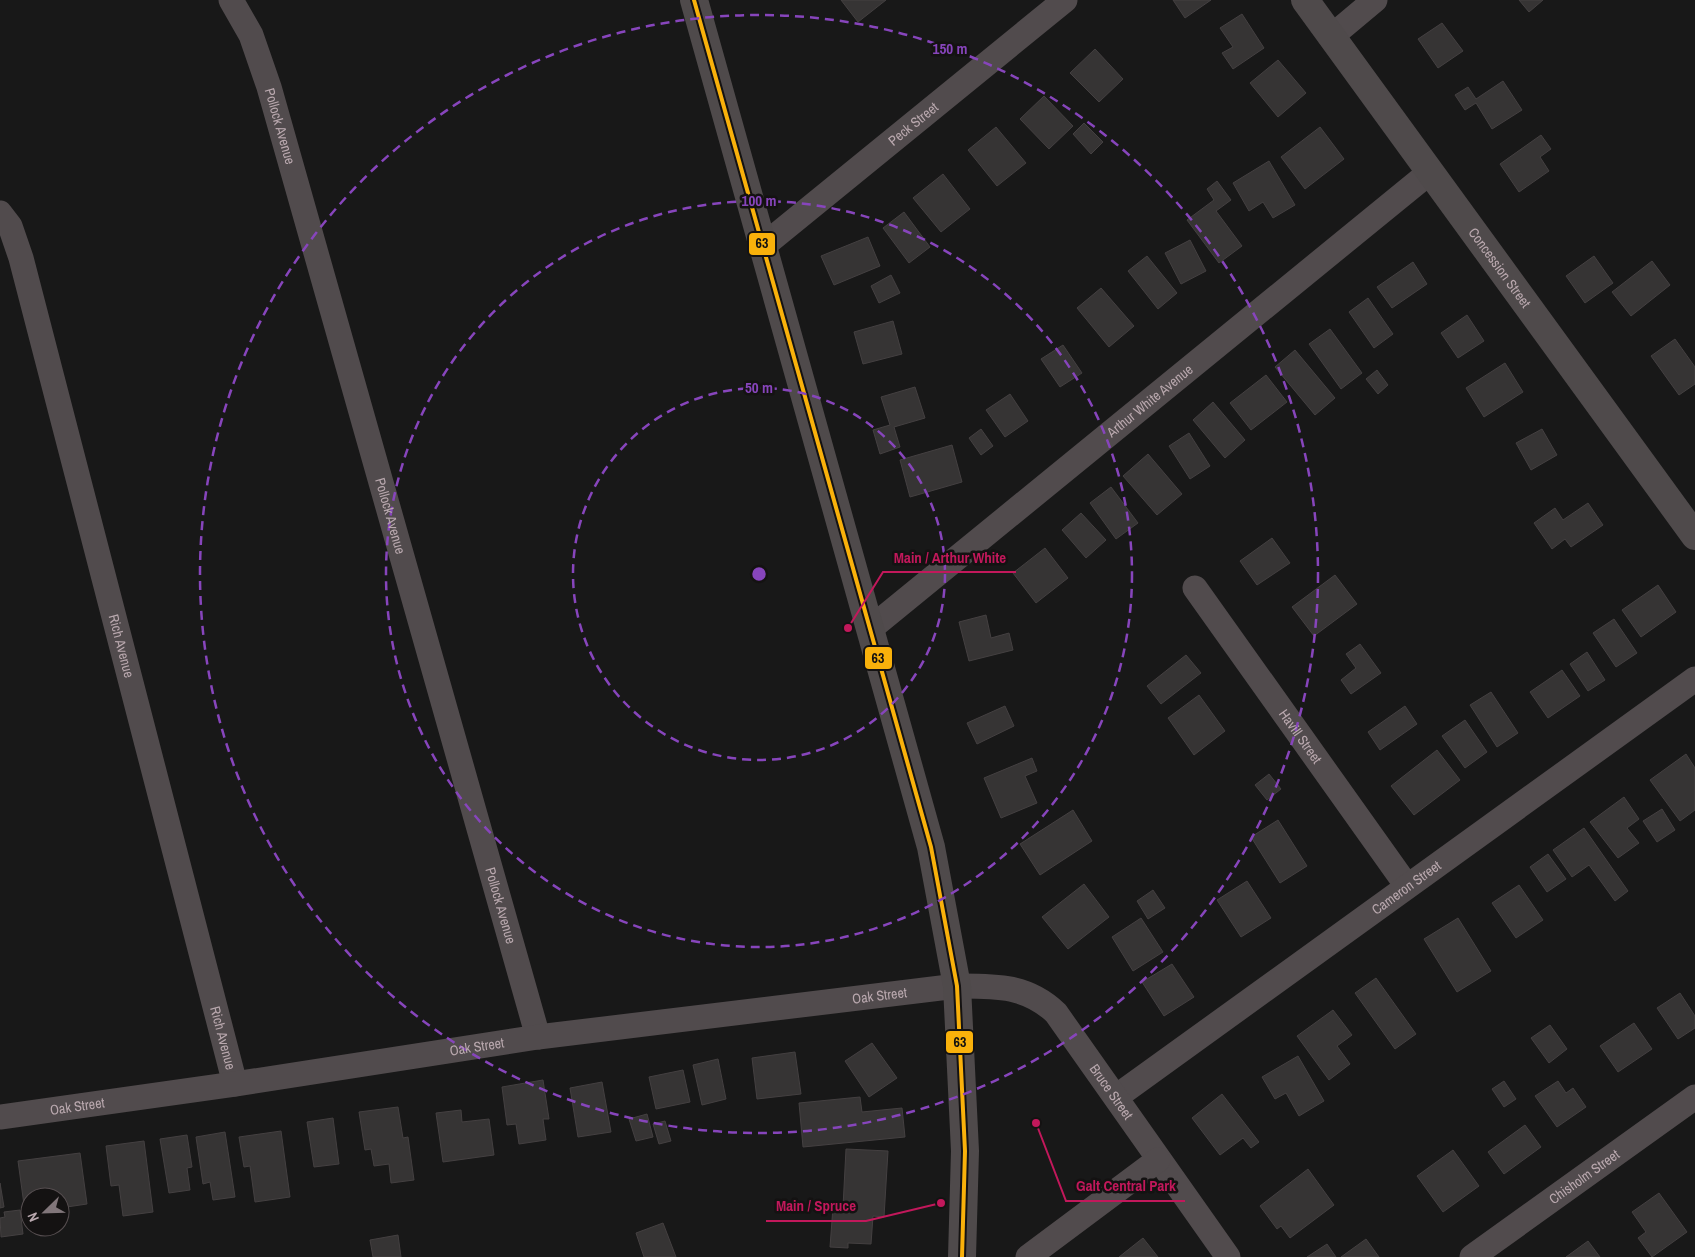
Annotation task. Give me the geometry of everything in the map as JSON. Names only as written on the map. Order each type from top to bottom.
[{"type":"main road","points":[[694,0],[924,820],[957,986],[965,1142],[962,1257]]},
{"type":"main road","name":"Concession Street","points":[[1305,0],[1695,536]]},
{"type":"street","name":"Pollock Avenue","points":[[232,0],[251,35],[269,87],[538,1037]]},
{"type":"street","name":"Peck Street","points":[[762,247],[1066,0]]},
{"type":"street","points":[[1332,36],[1375,0]]},
{"type":"street","name":"Arthur White Avenue","points":[[870,629],[1398,196],[1430,172]]},
{"type":"street","name":"Rich Avenue","points":[[0,213],[10,226],[21,258],[235,1084]]},
{"type":"street","name":"Havill Street","points":[[1195,588],[1407,886]]},
{"type":"street","name":"Cameron Street","points":[[1116,1097],[1695,679]]},
{"type":"street","name":"Oak Street","points":[[0,1117],[235,1084],[538,1037],[957,986]]},
{"type":"street","name":"Bruce Street","points":[[957,986],[998,986],[1029,993],[1045,1002],[1073,1036],[1158,1160],[1228,1257]]},
{"type":"street","name":"Chisholm Street","points":[[1472,1257],[1695,1097]]},
{"type":"street","points":[[1028,1257],[1158,1160]]},
{"type":"building","points":[[841,0],[886,0],[858,22]]},
{"type":"building","points":[[1173,0],[1211,0],[1185,18]]},
{"type":"building","points":[[1519,0],[1543,0],[1529,12]]},
{"type":"building","points":[[1242,14],[1264,48],[1233,69],[1222,53],[1233,47],[1220,28]]},
{"type":"building","points":[[1442,23],[1463,51],[1438,68],[1418,39]]},
{"type":"building","points":[[1095,49],[1123,79],[1099,102],[1070,73]]},
{"type":"building","points":[[1278,60],[1306,93],[1278,117],[1250,83]]},
{"type":"building","points":[[1503,81],[1522,110],[1492,129],[1476,103],[1465,110],[1455,95],[1468,87],[1476,99]]},
{"type":"building","points":[[1044,96],[1073,126],[1049,149],[1020,119]]},
{"type":"building","points":[[1084,123],[1103,142],[1091,154],[1073,134]]},
{"type":"building","points":[[996,127],[1026,163],[997,186],[968,150]]},
{"type":"building","points":[[1320,127],[1344,159],[1305,189],[1281,157]]},
{"type":"building","points":[[1541,135],[1551,149],[1540,157],[1549,171],[1519,192],[1500,164]]},
{"type":"building","points":[[1269,161],[1295,205],[1273,218],[1263,202],[1249,211],[1233,183]]},
{"type":"building","points":[[943,174],[970,209],[941,232],[913,198]]},
{"type":"building","points":[[1217,181],[1231,200],[1216,211],[1242,246],[1219,263],[1187,220],[1214,200],[1207,189]]},
{"type":"building","points":[[904,212],[930,247],[909,263],[883,228]]},
{"type":"building","points":[[868,237],[880,266],[834,285],[821,256]]},
{"type":"building","points":[[1190,240],[1206,271],[1181,284],[1165,253]]},
{"type":"building","points":[[1147,256],[1177,293],[1158,309],[1128,271]]},
{"type":"building","points":[[1594,256],[1613,283],[1585,303],[1566,276]]},
{"type":"building","points":[[1652,261],[1670,285],[1631,316],[1612,292]]},
{"type":"building","points":[[1413,262],[1427,284],[1392,308],[1377,287]]},
{"type":"building","points":[[891,275],[900,293],[879,303],[871,286]]},
{"type":"building","points":[[1101,288],[1134,326],[1109,347],[1077,308]]},
{"type":"building","points":[[1368,298],[1393,334],[1374,348],[1349,312]]},
{"type":"building","points":[[1467,315],[1484,341],[1458,358],[1441,333]]},
{"type":"building","points":[[893,321],[902,354],[863,364],[854,332]]},
{"type":"building","points":[[1330,329],[1362,373],[1341,389],[1309,344]]},
{"type":"building","points":[[1675,339],[1695,367],[1695,384],[1679,395],[1651,356]]},
{"type":"building","points":[[1063,345],[1082,373],[1060,387],[1041,359]]},
{"type":"building","points":[[1295,350],[1335,398],[1315,415],[1275,367]]},
{"type":"building","points":[[1505,363],[1523,392],[1484,417],[1466,388]]},
{"type":"building","points":[[1377,370],[1388,385],[1378,394],[1366,379]]},
{"type":"building","points":[[1266,375],[1287,402],[1251,430],[1230,403]]},
{"type":"building","points":[[915,387],[925,418],[894,427],[900,447],[880,454],[873,430],[890,425],[881,397]]},
{"type":"building","points":[[1010,394],[1028,421],[1005,437],[986,410]]},
{"type":"building","points":[[1213,402],[1245,440],[1225,458],[1193,420]]},
{"type":"building","points":[[981,429],[993,446],[981,455],[969,438]]},
{"type":"building","points":[[1542,429],[1557,455],[1531,470],[1516,443]]},
{"type":"building","points":[[1189,433],[1210,466],[1190,479],[1169,446]]},
{"type":"building","points":[[952,445],[962,482],[910,497],[900,460]]},
{"type":"building","points":[[1148,454],[1182,494],[1157,515],[1123,476]]},
{"type":"building","points":[[1111,487],[1138,523],[1116,539],[1090,503]]},
{"type":"building","points":[[1588,503],[1603,525],[1571,547],[1565,539],[1552,549],[1534,523],[1555,508],[1563,520]]},
{"type":"building","points":[[1081,513],[1106,540],[1086,558],[1062,530]]},
{"type":"building","points":[[1272,538],[1290,563],[1257,585],[1240,561]]},
{"type":"building","points":[[1045,548],[1068,578],[1036,603],[1013,573]]},
{"type":"building","points":[[1335,575],[1357,604],[1314,636],[1292,607]]},
{"type":"building","points":[[1658,585],[1676,612],[1641,637],[1622,610]]},
{"type":"building","points":[[986,615],[991,638],[1009,633],[1013,650],[969,661],[959,622]]},
{"type":"building","points":[[1614,619],[1637,653],[1616,667],[1593,633]]},
{"type":"building","points":[[1360,644],[1381,673],[1351,694],[1341,680],[1356,668],[1346,654]]},
{"type":"building","points":[[1587,652],[1605,680],[1588,691],[1570,664]]},
{"type":"building","points":[[1186,655],[1201,673],[1161,704],[1147,686]]},
{"type":"building","points":[[1562,670],[1580,696],[1548,718],[1530,692]]},
{"type":"building","points":[[1491,692],[1518,733],[1497,747],[1470,705]]},
{"type":"building","points":[[1199,695],[1225,731],[1194,755],[1168,718]]},
{"type":"building","points":[[1005,706],[1014,726],[977,744],[967,723]]},
{"type":"building","points":[[1405,706],[1417,724],[1380,750],[1368,732]]},
{"type":"building","points":[[1465,720],[1487,752],[1465,768],[1442,736]]},
{"type":"building","points":[[1437,750],[1460,780],[1414,815],[1391,786]]},
{"type":"building","points":[[1686,754],[1695,768],[1695,810],[1680,821],[1650,780]]},
{"type":"building","points":[[1032,758],[1037,771],[1025,776],[1037,803],[1001,818],[984,778]]},
{"type":"building","points":[[1269,774],[1281,789],[1267,800],[1255,785]]},
{"type":"building","points":[[1624,797],[1639,819],[1627,828],[1639,843],[1618,858],[1590,822]]},
{"type":"building","points":[[1662,809],[1675,830],[1657,842],[1643,821]]},
{"type":"building","points":[[1073,810],[1092,841],[1040,875],[1020,844]]},
{"type":"building","points":[[1278,820],[1307,866],[1280,883],[1251,837]]},
{"type":"building","points":[[1584,828],[1628,891],[1615,901],[1589,865],[1572,877],[1553,850]]},
{"type":"building","points":[[1548,854],[1566,879],[1547,892],[1530,867]]},
{"type":"building","points":[[1247,881],[1271,918],[1241,937],[1217,900]]},
{"type":"building","points":[[1084,884],[1109,917],[1068,949],[1042,917]]},
{"type":"building","points":[[1519,885],[1543,920],[1516,938],[1492,903]]},
{"type":"building","points":[[1153,890],[1165,908],[1148,919],[1137,901]]},
{"type":"building","points":[[1141,918],[1163,952],[1133,971],[1112,937]]},
{"type":"building","points":[[1458,918],[1491,971],[1457,992],[1424,939]]},
{"type":"building","points":[[1172,964],[1194,997],[1164,1016],[1142,982]]},
{"type":"building","points":[[1376,978],[1416,1034],[1395,1049],[1355,993]]},
{"type":"building","points":[[1680,993],[1695,1016],[1695,1028],[1678,1039],[1657,1008]]},
{"type":"building","points":[[1333,1010],[1352,1035],[1337,1046],[1350,1064],[1329,1080],[1297,1036]]},
{"type":"building","points":[[1634,1023],[1652,1049],[1618,1072],[1600,1046]]},
{"type":"building","points":[[1550,1025],[1567,1049],[1549,1063],[1531,1038]]},
{"type":"building","points":[[872,1043],[897,1078],[869,1097],[845,1061]]},
{"type":"building","points":[[795,1052],[801,1094],[757,1099],[752,1058]]},
{"type":"building","points":[[1298,1056],[1324,1101],[1299,1116],[1286,1093],[1275,1099],[1262,1077]]},
{"type":"building","points":[[718,1059],[726,1099],[702,1105],[693,1065]]},
{"type":"building","points":[[683,1070],[690,1102],[656,1109],[649,1077]]},
{"type":"building","points":[[543,1080],[549,1119],[543,1119],[546,1140],[519,1144],[516,1124],[507,1125],[502,1087]]},
{"type":"building","points":[[1504,1081],[1516,1099],[1504,1107],[1492,1089]]},
{"type":"building","points":[[1558,1081],[1566,1093],[1573,1088],[1586,1107],[1557,1127],[1535,1096]]},
{"type":"building","points":[[602,1082],[611,1132],[578,1137],[570,1088]]},
{"type":"building","points":[[1222,1094],[1259,1142],[1251,1148],[1243,1138],[1220,1155],[1192,1118]]},
{"type":"building","points":[[860,1097],[862,1112],[902,1108],[905,1137],[803,1147],[799,1103]]},
{"type":"building","points":[[398,1107],[403,1138],[408,1137],[414,1180],[391,1183],[389,1164],[374,1166],[371,1149],[365,1150],[359,1112]]},
{"type":"building","points":[[461,1110],[462,1122],[489,1119],[494,1155],[443,1162],[436,1113]]},
{"type":"building","points":[[647,1114],[653,1137],[636,1141],[629,1119]]},
{"type":"building","points":[[333,1118],[339,1164],[314,1167],[307,1122]]},
{"type":"building","points":[[665,1121],[671,1141],[659,1144],[653,1124]]},
{"type":"building","points":[[1525,1125],[1541,1147],[1504,1174],[1488,1152]]},
{"type":"building","points":[[281,1131],[290,1197],[255,1202],[250,1166],[244,1167],[239,1137]]},
{"type":"building","points":[[225,1132],[235,1197],[213,1200],[210,1182],[203,1184],[196,1137]]},
{"type":"building","points":[[187,1135],[192,1167],[187,1168],[190,1190],[169,1193],[160,1139]]},
{"type":"building","points":[[144,1141],[153,1212],[123,1216],[119,1185],[111,1186],[106,1146]]},
{"type":"building","points":[[846,1149],[888,1151],[884,1217],[873,1216],[871,1244],[848,1243],[848,1248],[830,1247],[833,1207],[843,1207]]},
{"type":"building","points":[[1453,1150],[1479,1186],[1443,1212],[1417,1176]]},
{"type":"building","points":[[80,1153],[87,1204],[70,1207],[70,1187],[22,1187],[18,1161]]},
{"type":"building","points":[[1308,1169],[1334,1205],[1290,1238],[1281,1226],[1277,1229],[1260,1206]]},
{"type":"building","points":[[0,1183],[4,1207],[0,1208]]},
{"type":"building","points":[[1659,1193],[1687,1232],[1652,1257],[1638,1238],[1646,1232],[1632,1212]]},
{"type":"building","points":[[20,1210],[20,1234],[1,1237],[0,1218],[5,1217],[4,1212]]},
{"type":"building","points":[[663,1223],[676,1257],[644,1257],[636,1233]]},
{"type":"building","points":[[398,1235],[401,1257],[373,1257],[370,1240]]},
{"type":"building","points":[[1143,1238],[1158,1257],[1119,1257]]},
{"type":"building","points":[[1366,1239],[1379,1257],[1341,1257]]},
{"type":"building","points":[[1588,1241],[1600,1257],[1566,1257]]},
{"type":"building","points":[[1327,1244],[1336,1257],[1307,1257]]},
{"type":"transit line","name":"63","points":[[694,0],[931,847],[957,986],[965,1151],[962,1257]]},
{"type":"place","name":"Main / Arthur White","points":[[848,628]]},
{"type":"place","name":"Galt Central Park","points":[[1036,1123]]},
{"type":"place","name":"Main / Spruce","points":[[941,1203]]}]
